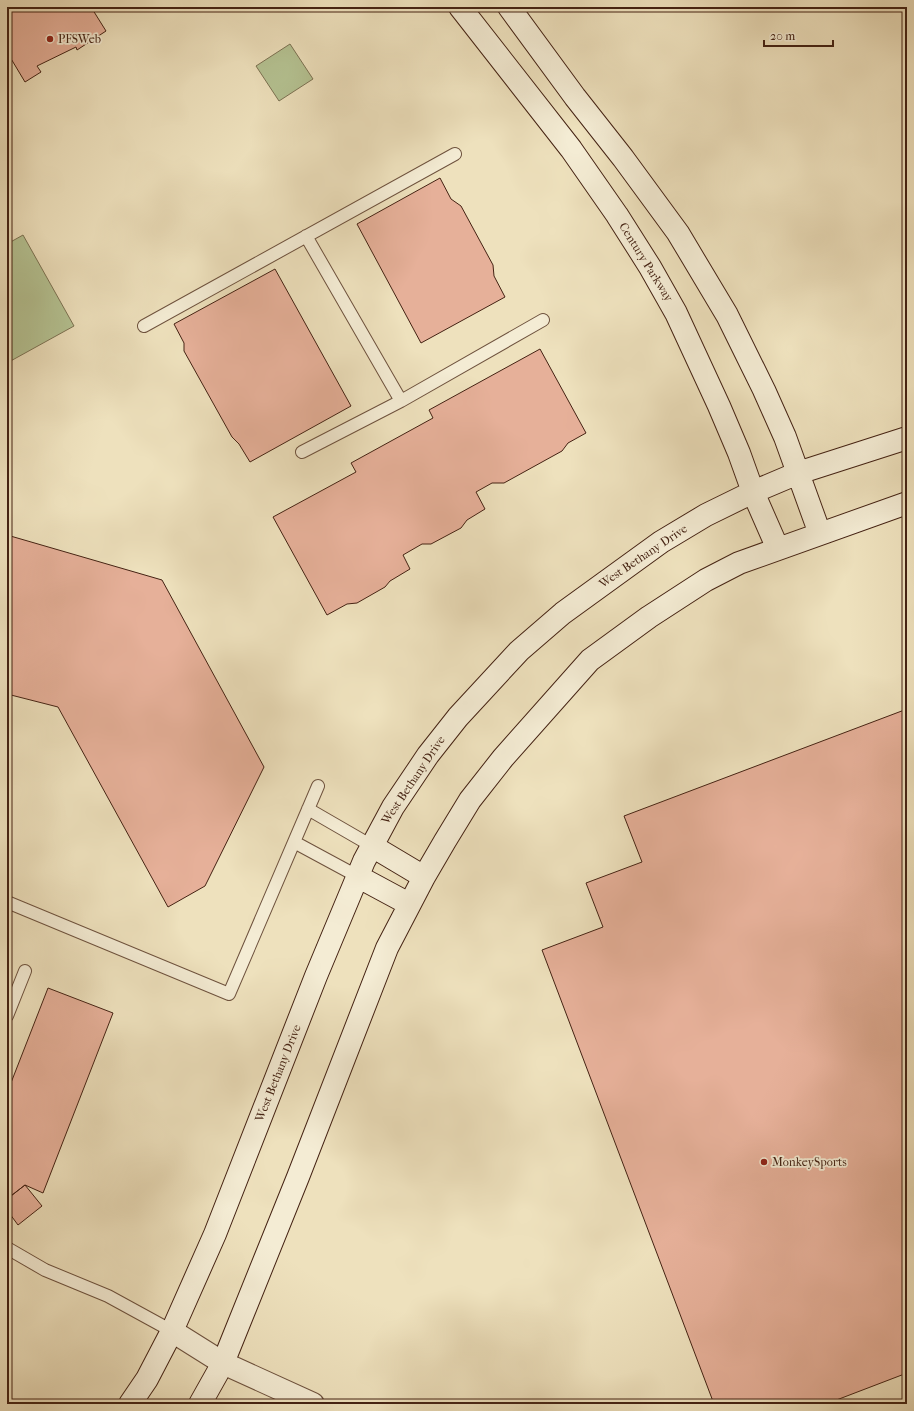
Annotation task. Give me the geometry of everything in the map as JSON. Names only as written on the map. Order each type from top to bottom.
[{"type":"main road","name":"Century Parkway","points":[[460,7],[571,149],[650,267],[676,314],[719,406],[739,453],[753,492],[778,549]]},
{"type":"main road","points":[[509,7],[678,233],[727,315],[767,397],[785,438],[820,534]]},
{"type":"main road","name":"West Bethany Drive","points":[[130,1404],[147,1379],[172,1330],[215,1234],[316,976],[357,876],[393,807],[428,754],[458,717],[519,651],[563,613],[661,542],[706,515],[753,492],[798,473],[907,438]]},
{"type":"main road","points":[[200,1404],[223,1363],[298,1177],[387,948],[424,877],[475,794],[508,752],[590,660],[649,617],[706,580],[740,563],[907,503]]},
{"type":"main road","points":[[372,846],[424,877]]},
{"type":"main road","points":[[357,876],[409,904]]},
{"type":"main road","points":[[172,1330],[223,1363],[313,1404]]},
{"type":"lane","points":[[144,326],[455,154]]},
{"type":"lane","points":[[306,236],[401,400]]},
{"type":"lane","points":[[302,452],[401,400],[543,320]]},
{"type":"lane","points":[[7,902],[229,994],[318,786]]},
{"type":"lane","points":[[308,809],[372,846]]},
{"type":"lane","points":[[294,842],[357,876]]},
{"type":"lane","points":[[7,1016],[25,971]]},
{"type":"lane","points":[[7,1248],[45,1270],[108,1296],[172,1330]]},
{"type":"green space","points":[[290,44],[313,79],[279,101],[256,66]]},
{"type":"green space","points":[[23,235],[74,326],[7,363],[7,244]]},
{"type":"building","name":"PFSWeb","points":[[7,7],[91,7],[106,31],[77,50],[76,47],[37,66],[41,72],[25,82],[7,52]]},
{"type":"building","points":[[440,178],[451,199],[461,206],[493,265],[494,276],[505,297],[421,343],[357,224]]},
{"type":"building","points":[[275,269],[351,406],[250,462],[239,444],[232,437],[184,351],[184,343],[174,324]]},
{"type":"building","points":[[540,349],[586,433],[568,443],[562,451],[504,483],[492,483],[476,492],[485,509],[467,520],[461,528],[431,544],[422,544],[403,555],[410,569],[390,581],[385,587],[357,603],[347,604],[327,615],[273,517],[356,472],[351,463],[433,418],[429,410]]},
{"type":"building","points":[[7,535],[162,580],[264,767],[205,886],[168,907],[58,707],[7,694]]},
{"type":"building","name":"MonkeySports","points":[[907,709],[907,1373],[826,1404],[714,1404],[542,950],[603,927],[586,883],[642,862],[624,816]]},
{"type":"building","points":[[48,988],[113,1013],[43,1193],[25,1185],[7,1199],[7,1093]]},
{"type":"building","points":[[25,1185],[42,1206],[18,1225],[7,1210],[7,1199]]},
{"type":"place","name":"PFSWeb","points":[[50,39]]},
{"type":"place","name":"MonkeySports","points":[[764,1162]]}]
